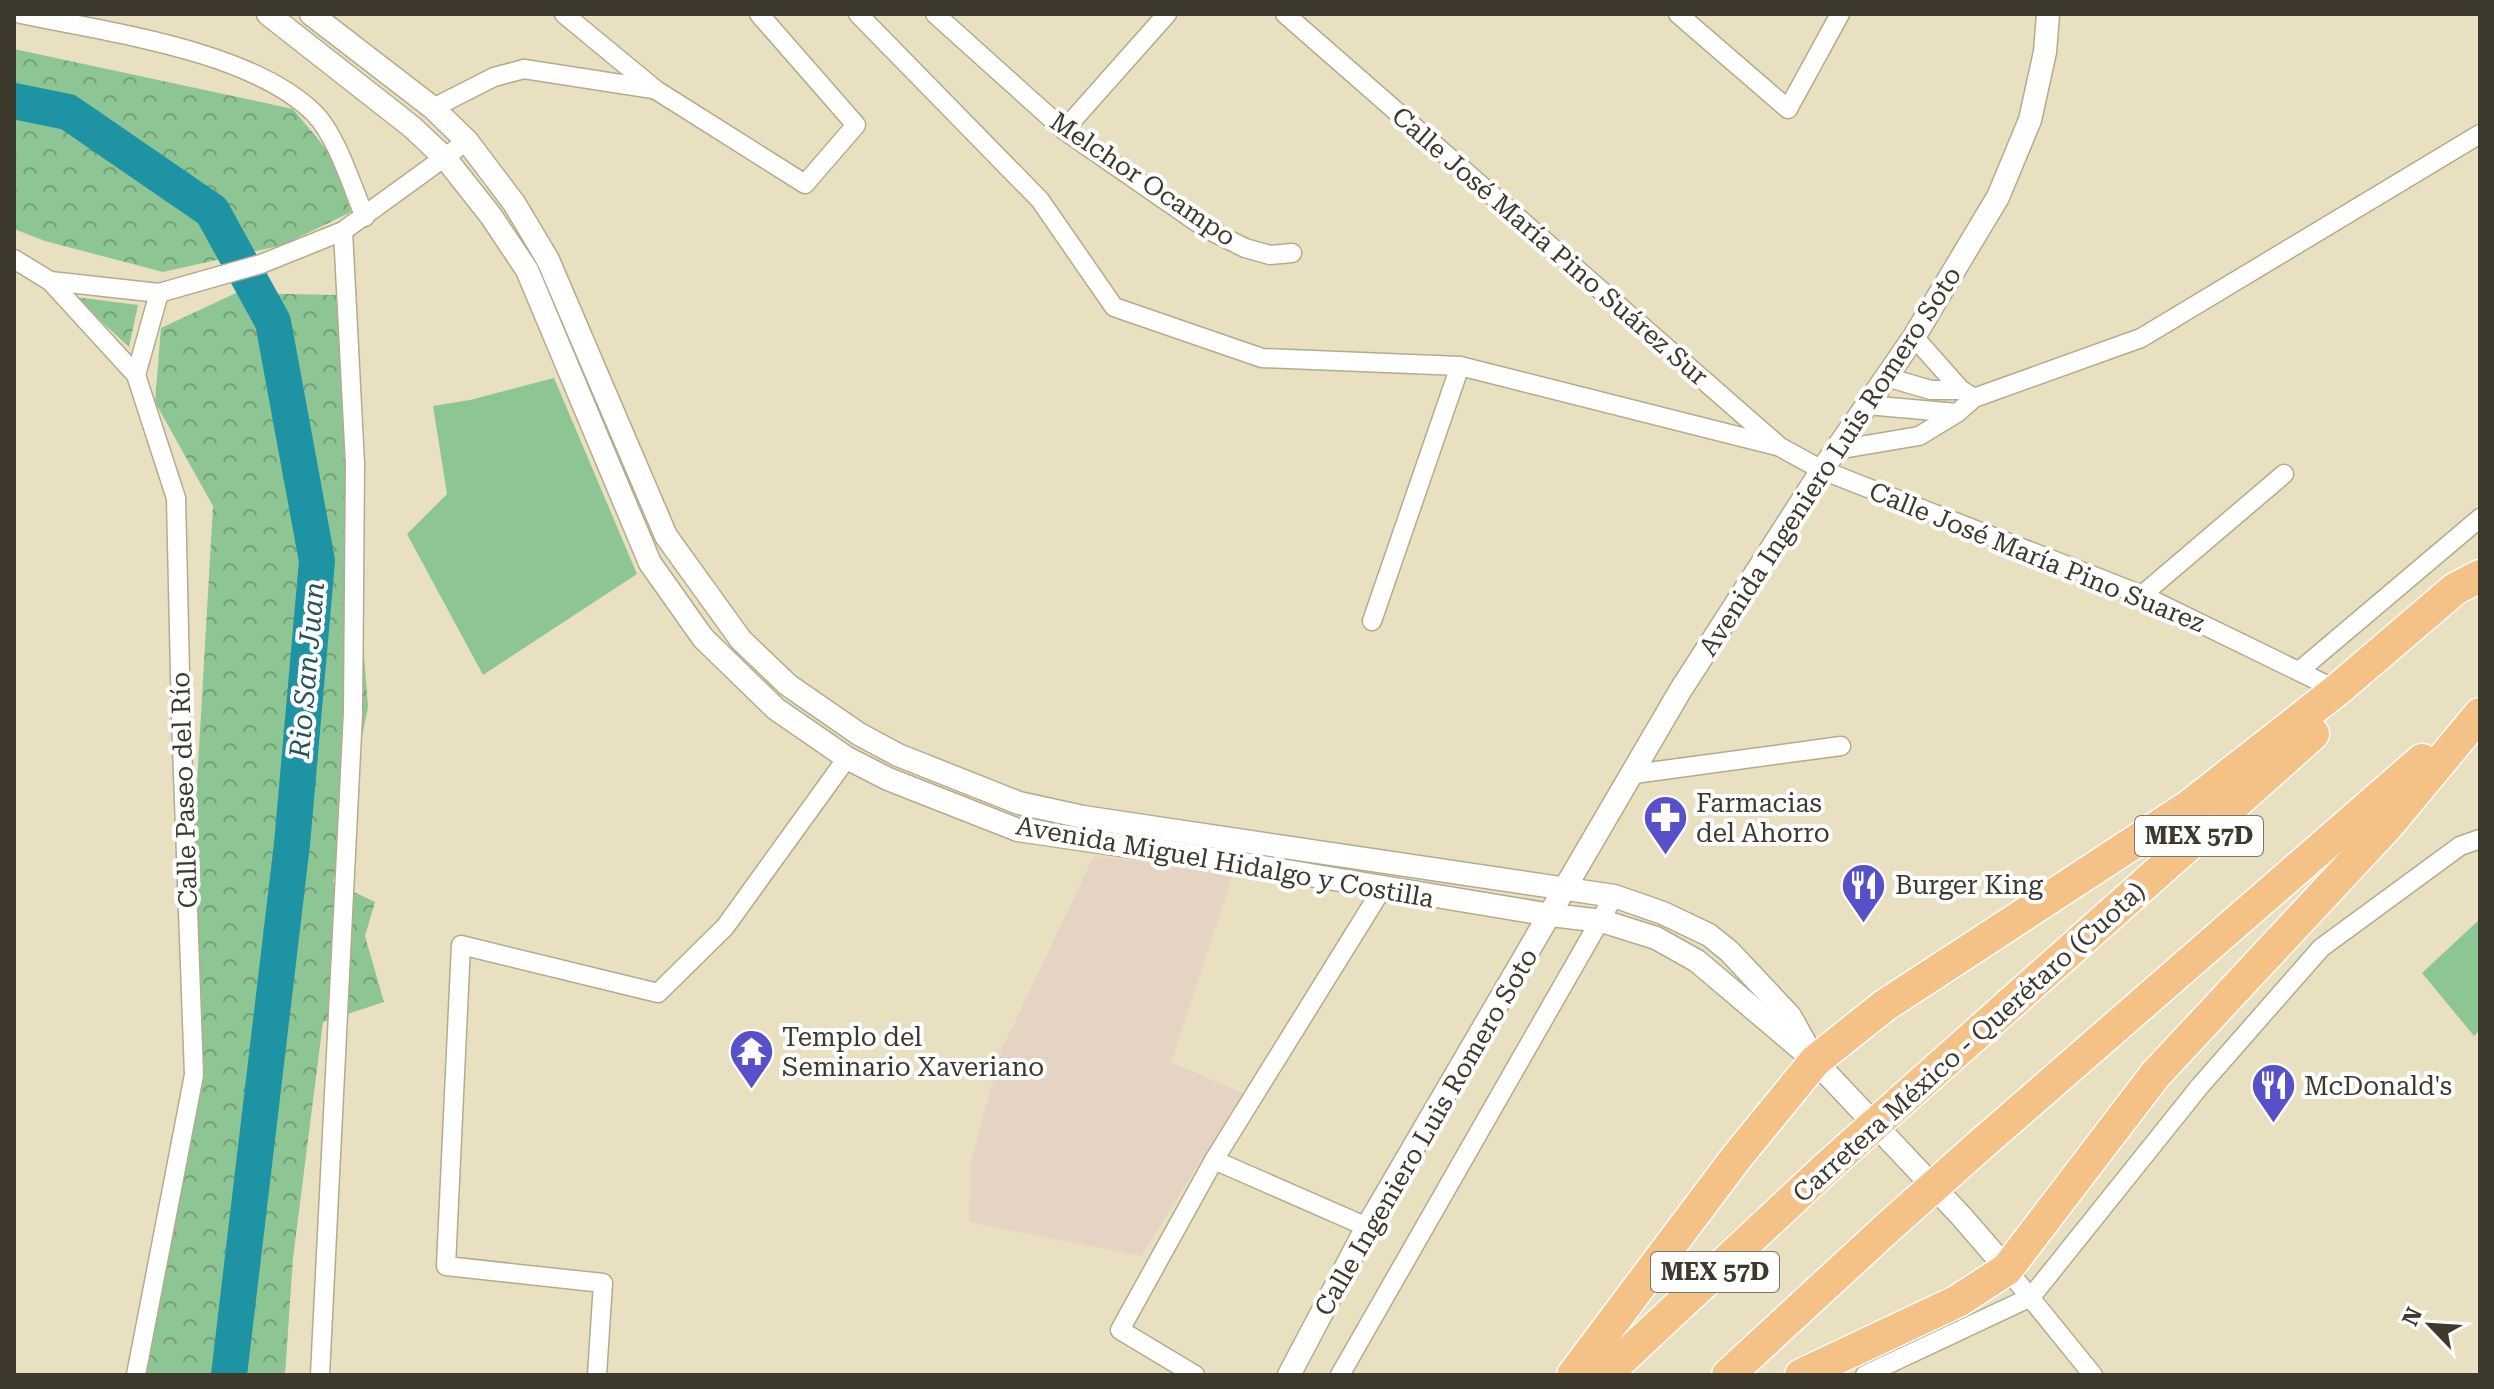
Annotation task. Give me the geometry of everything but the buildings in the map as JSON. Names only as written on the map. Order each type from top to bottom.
[{"type":"highway","points":[[1573,1375],[1736,1158],[1815,1061],[1884,1006],[2188,807],[2337,690],[2455,589],[2480,576]]},
{"type":"highway","name":"Carretera México - Querétaro (Cuota)","points":[[1605,1375],[1825,1169],[2480,586]]},
{"type":"highway","points":[[1801,1375],[1958,1301],[2007,1269],[2155,1075],[2388,825],[2480,712]]},
{"type":"highway","name":"MEX 57D","points":[[1728,1375],[1978,1147],[2480,712]]},
{"type":"street","points":[[21,14],[147,40],[226,61],[287,92],[315,114],[332,140],[365,217]]},
{"type":"street","name":"Avenida Miguel Hidalgo y Costilla","points":[[268,14],[412,127],[446,159],[491,216],[527,270],[650,563],[703,638],[776,709],[847,758],[888,779],[1018,830],[1602,921],[1656,938],[1697,961],[1815,1061],[2007,1269]]},
{"type":"street","name":"Avenida Miguel Hidalgo y Costilla","points":[[311,14],[433,108],[467,141],[514,203],[548,260],[666,536],[741,640],[788,685],[859,734],[898,755],[1019,803],[1083,817],[1614,896],[1663,913],[1709,935],[1729,951],[1790,1016],[1815,1061]]},
{"type":"street","points":[[564,14],[656,90],[805,184],[856,125],[759,14]]},
{"type":"street","points":[[858,14],[1040,200],[1114,307],[1262,358],[1460,366],[1780,447]]},
{"type":"street","name":"Melchor Ocampo","points":[[935,14],[1064,130],[1207,229],[1245,248],[1270,255],[1292,253]]},
{"type":"street","points":[[1064,130],[1167,14]]},
{"type":"street","name":"Calle José María Pino Suárez Sur","points":[[1285,14],[1780,447],[1822,470]]},
{"type":"street","points":[[1678,14],[1788,109],[1840,14]]},
{"type":"street","name":"Avenida Ingeniero Luis Romero Soto","points":[[1567,890],[1680,691],[1822,470],[1914,337],[1998,197],[2030,120],[2045,52],[2048,14]]},
{"type":"street","points":[[433,108],[494,77],[524,69],[656,90]]},
{"type":"street","points":[[1886,377],[1931,390],[1968,394],[2141,338],[2480,134]]},
{"type":"street","points":[[50,281],[159,293],[261,264],[343,231],[467,141]]},
{"type":"street","points":[[320,1375],[353,713],[355,464],[343,231]]},
{"type":"street","name":"Calle Paseo del Río","points":[[14,259],[50,281],[136,375],[176,498],[194,1075],[136,1375]]},
{"type":"street","points":[[136,375],[159,293]]},
{"type":"street","points":[[1914,337],[1968,394]]},
{"type":"street","points":[[1372,621],[1460,366]]},
{"type":"street","points":[[1836,450],[1919,436],[1957,413],[1968,394]]},
{"type":"street","points":[[1867,405],[1957,413]]},
{"type":"street","name":"Calle José María Pino Suarez","points":[[1822,470],[2142,595],[2337,690]]},
{"type":"street","points":[[2142,595],[2284,474]]},
{"type":"street","points":[[2299,671],[2471,532],[2480,518]]},
{"type":"street","points":[[1634,774],[1841,746]]},
{"type":"street","points":[[597,1375],[603,1283],[446,1266],[461,945],[658,993],[725,927],[847,758]]},
{"type":"street","points":[[1865,1375],[2031,1297],[2200,1086],[2321,948],[2460,846],[2480,839]]},
{"type":"street","points":[[1195,1375],[1120,1330],[1214,1160],[1382,889]]},
{"type":"street","name":"Calle Ingeniero Luis Romero Soto","points":[[1289,1375],[1367,1227],[1567,890]]},
{"type":"street","points":[[1340,1375],[1614,896]]},
{"type":"street","points":[[1214,1160],[1367,1227]]},
{"type":"street","points":[[2007,1269],[2093,1375]]},
{"type":"shaded area","points":[[1094,856],[1234,872],[1171,1062],[1243,1093],[1141,1256],[969,1222],[971,1161],[1001,1051]]},
{"type":"green space","points":[[14,49],[293,109],[331,155],[351,212],[283,245],[163,272],[45,241],[14,229]]},
{"type":"green space","points":[[236,293],[336,295],[368,707],[333,882],[375,902],[365,936],[384,1002],[323,1022],[293,1258],[285,1375],[142,1375],[201,1041],[195,818],[213,506],[155,402],[161,328]]},
{"type":"green space","points":[[75,297],[138,305],[129,347]]},
{"type":"green space","points":[[554,378],[637,574],[483,675],[407,534],[447,494],[433,406],[470,400]]},
{"type":"green space","points":[[2480,919],[2480,1030],[2474,1036],[2422,973]]},
{"type":"waterway","name":"Rio San Juan","points":[[14,101],[68,112],[212,211],[273,322],[317,561],[292,844],[229,1375]]},
{"type":"place","name":"Farmacias del Ahorro","points":[[1665,857]]},
{"type":"place","name":"Burger King","points":[[1864,924]]},
{"type":"place","name":"Templo del Seminario Xaveriano","points":[[751,1091]]},
{"type":"place","name":"McDonald's","points":[[2273,1125]]}]
